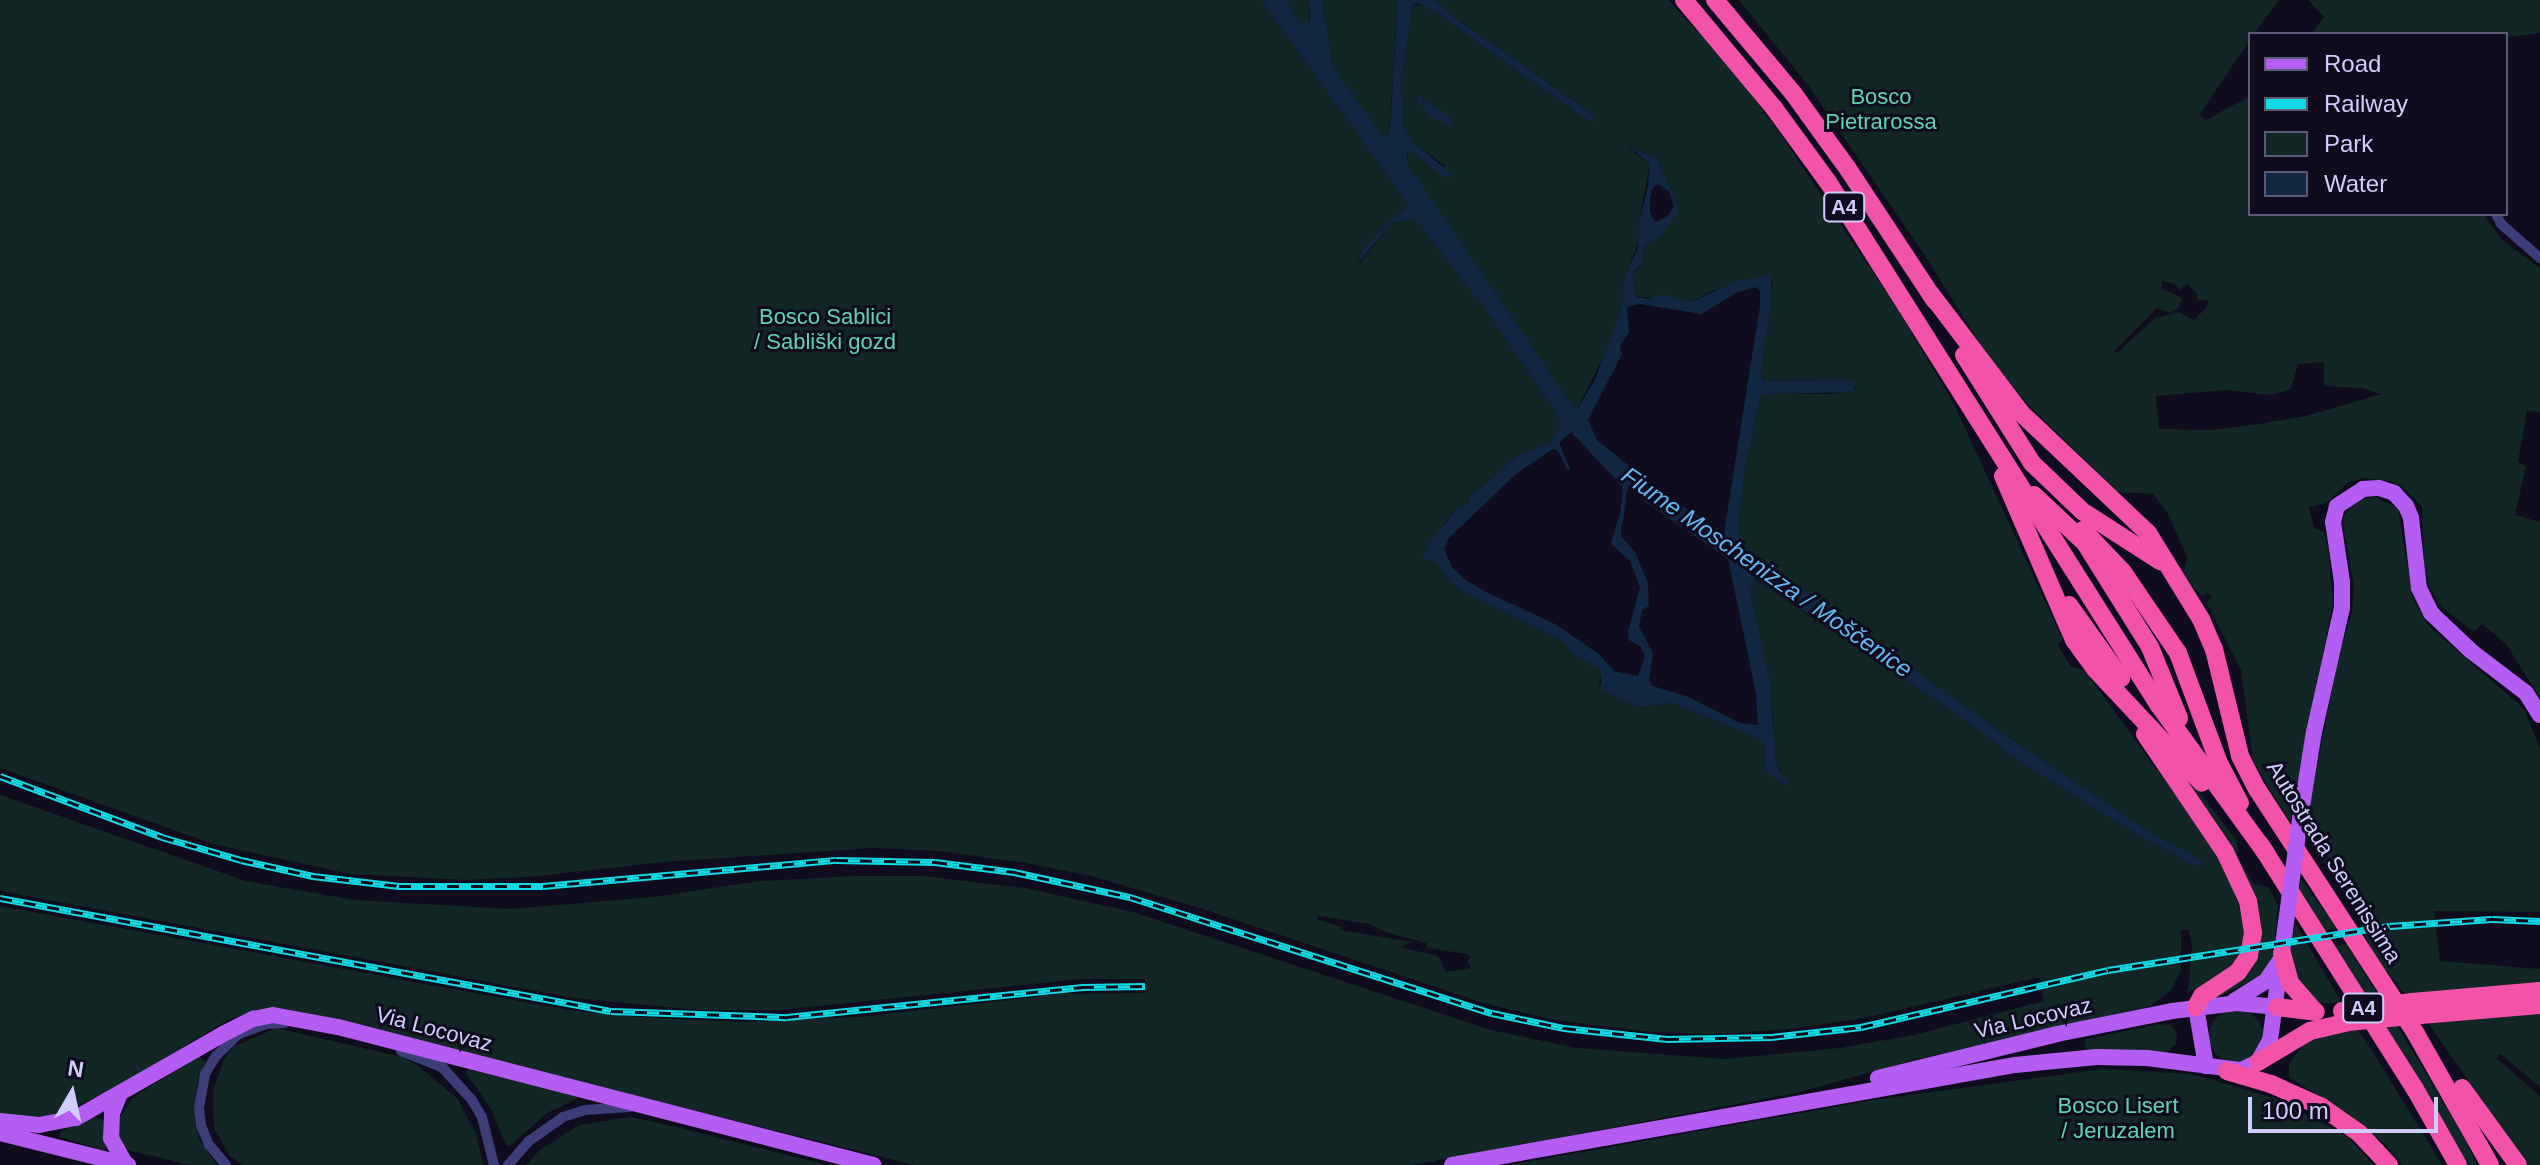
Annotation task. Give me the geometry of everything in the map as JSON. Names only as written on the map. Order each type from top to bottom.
[{"type":"highway","name":"A4","points":[[1684,0],[1774,108],[1828,182],[2158,704],[2266,853],[2415,1089],[2458,1165]]},
{"type":"highway","name":"Autostrada Serenissima","points":[[1715,0],[1793,93],[2003,398],[2040,445],[2148,542],[2170,570],[2201,619],[2214,649],[2240,756],[2257,789],[2416,1034],[2490,1165]]},
{"type":"highway","name":"A4","points":[[1983,430],[2034,490],[2095,539],[2178,653],[2219,763],[2266,853]]},
{"type":"highway","name":"A4","points":[[1983,430],[2067,602],[2106,661],[2266,853]]},
{"type":"highway","name":"A4","points":[[1983,430],[2074,640],[2266,853]]},
{"type":"highway","points":[[2106,661],[2145,735],[2225,852],[2248,901],[2253,933],[2249,956],[2238,972],[2202,996],[2196,1007]]},
{"type":"highway","points":[[2282,953],[2290,983],[2315,1012]]},
{"type":"highway","points":[[2258,1062],[2310,1031],[2345,1017],[2540,991]]},
{"type":"highway","points":[[2417,1008],[2540,1005]]},
{"type":"highway","points":[[2277,1007],[2345,1017]]},
{"type":"highway","points":[[2416,1034],[2456,1080],[2518,1165]]},
{"type":"highway","points":[[2227,1071],[2271,1084],[2322,1107],[2359,1133],[2389,1165]]},
{"type":"main road","points":[[2258,1062],[2270,1040],[2277,1007],[2314,732],[2342,608],[2342,582],[2333,522],[2337,506],[2363,489],[2379,488],[2394,493],[2406,506],[2411,518],[2419,588],[2431,613],[2471,651],[2520,687],[2540,715]]},
{"type":"main road","points":[[2227,1003],[2266,981],[2282,953]]},
{"type":"main road","name":"Via Locovaz","points":[[1803,1100],[2027,1041],[2196,1007],[2227,1003],[2277,1007]]},
{"type":"main road","points":[[2196,1007],[2206,1066]]},
{"type":"main road","name":"Via Locovaz","points":[[0,1121],[39,1125],[59,1123],[119,1096],[223,1034],[253,1019],[273,1015],[308,1020],[420,1047],[873,1165]]},
{"type":"main road","name":"Via Locovaz","points":[[1452,1165],[1803,1100],[2015,1065],[2097,1057],[2206,1066],[2227,1071],[2241,1070],[2258,1062]]},
{"type":"main road","points":[[119,1096],[112,1113],[111,1138],[127,1165]]},
{"type":"main road","points":[[0,1133],[127,1165]]},
{"type":"street","points":[[2497,216],[2501,224],[2540,258]]},
{"type":"street","name":"Via Locovaz","points":[[226,1165],[209,1145],[201,1125],[201,1093],[205,1074],[216,1056],[228,1041],[249,1029],[282,1023],[302,1026],[409,1053],[444,1068]]},
{"type":"street","points":[[420,1047],[444,1068],[482,1117],[494,1165]]},
{"type":"street","points":[[508,1165],[529,1141],[563,1117],[597,1109],[641,1107]]},
{"type":"green space","name":"Bosco Sablici / Sabliški gozd","points":[[0,0],[1261,0],[1407,203],[1406,211],[1381,229],[1356,262],[1360,263],[1391,223],[1415,217],[1490,316],[1558,416],[1559,427],[1550,442],[1517,456],[1469,498],[1467,504],[1457,508],[1445,522],[1426,560],[1434,561],[1452,584],[1465,593],[1561,640],[1572,653],[1602,671],[1599,683],[1609,693],[1640,707],[1673,703],[1759,739],[1765,744],[1764,771],[1786,786],[1776,760],[1772,703],[1750,591],[1753,578],[1936,700],[2002,750],[2139,836],[2199,868],[2203,861],[2143,828],[1998,730],[1743,546],[1738,530],[1745,468],[1761,393],[1830,394],[1856,389],[1849,380],[1765,381],[1761,376],[1773,283],[1714,290],[1692,302],[1635,296],[1633,273],[1639,268],[1642,249],[1661,235],[1677,202],[1656,157],[1635,150],[1627,142],[1635,153],[1650,163],[1639,224],[1640,239],[1625,276],[1624,299],[1607,350],[1576,411],[1415,177],[1408,165],[1408,152],[1414,153],[1440,175],[1445,166],[1414,143],[1404,127],[1401,80],[1413,5],[1425,6],[1438,14],[1585,119],[1593,114],[1461,22],[1435,0],[1668,0],[1731,67],[1779,132],[1895,305],[1953,402],[2063,640],[2057,644],[2071,667],[2084,670],[2226,864],[2246,932],[2240,958],[2217,981],[2188,992],[2192,947],[2189,930],[2181,930],[2181,970],[2171,990],[2151,1006],[1918,1059],[1796,1093],[1413,1165],[914,1165],[281,1008],[257,1010],[228,1020],[113,1089],[73,1108],[33,1119],[0,1113],[0,906],[568,1010],[639,1017],[739,1022],[859,1017],[1059,994],[1145,993],[1145,979],[1081,979],[780,1010],[698,1010],[574,998],[0,891],[0,795],[246,881],[355,900],[510,909],[653,897],[760,881],[855,876],[924,876],[1025,888],[1133,912],[1491,1030],[1577,1048],[1725,1059],[1839,1048],[1914,1035],[2044,1001],[2039,977],[1864,1018],[1790,1029],[1716,1034],[1650,1032],[1555,1020],[1483,1003],[1200,908],[1091,876],[1025,863],[939,851],[873,848],[664,862],[528,877],[465,880],[350,874],[213,844],[0,768]],"holes":[[[1319,916],[1370,924],[1385,932],[1426,943],[1428,948],[1466,954],[1471,957],[1467,961],[1471,968],[1446,972],[1438,956],[1400,947],[1412,942],[1340,930],[1342,927],[1316,919]]]},
{"type":"green space","points":[[1286,0],[1310,0],[1309,23],[1300,25],[1296,21]]},
{"type":"green space","points":[[1322,0],[1398,0],[1389,134],[1382,137],[1378,134],[1333,67]]},
{"type":"green space","name":"Bosco Pietrarossa","points":[[1739,0],[2279,0],[2255,32],[2248,32],[2248,43],[2199,115],[2206,120],[2248,97],[2248,216],[2484,216],[2502,240],[2540,268],[2540,412],[2527,410],[2518,462],[2526,466],[2515,515],[2540,522],[2540,698],[2506,644],[2482,624],[2474,632],[2441,607],[2429,586],[2424,561],[2422,506],[2401,486],[2390,481],[2363,478],[2347,483],[2327,503],[2309,507],[2314,528],[2324,532],[2333,602],[2290,823],[2253,760],[2241,670],[2206,602],[2212,598],[2208,593],[2202,596],[2183,576],[2187,557],[2168,514],[2153,494],[2117,492],[2025,401],[1989,358],[1926,257],[1808,85]],"holes":[[[2162,281],[2172,283],[2181,290],[2187,283],[2197,294],[2197,300],[2208,300],[2207,307],[2194,320],[2179,312],[2155,318],[2117,353],[2114,351],[2157,308],[2171,313],[2179,308],[2182,298],[2161,288]],[[2324,362],[2324,386],[2362,388],[2381,394],[2306,416],[2259,424],[2213,430],[2159,429],[2156,396],[2227,390],[2271,395],[2291,389],[2298,364]]]},
{"type":"green space","points":[[2308,0],[2540,0],[2540,33],[2508,37],[2508,32],[2313,32],[2324,17]]},
{"type":"green space","points":[[2376,497],[2398,508],[2413,599],[2429,626],[2524,709],[2540,748],[2540,912],[2434,911],[2440,961],[2540,969],[2540,985],[2406,995],[2375,958],[2351,903],[2304,832],[2339,654],[2352,613],[2354,586],[2343,526],[2344,515],[2357,500]]},
{"type":"green space","points":[[2165,748],[2237,841],[2238,858],[2254,884],[2268,887],[2278,905],[2274,956],[2265,973],[2215,999],[2213,996],[2239,982],[2259,924]]},
{"type":"green space","points":[[2301,879],[2337,928],[2320,931],[2298,896]]},
{"type":"green space","points":[[2295,923],[2342,1003],[2315,1003],[2298,986],[2290,956]]},
{"type":"green space","points":[[2346,944],[2380,998],[2366,999],[2330,947]]},
{"type":"green space","points":[[2236,1009],[2255,1017],[2263,1036],[2255,1055],[2236,1063],[2217,1055],[2209,1036],[2217,1017]]},
{"type":"green space","points":[[2540,1013],[2540,1087],[2501,1054],[2496,1058],[2540,1096],[2540,1165],[2527,1165],[2428,1023]]},
{"type":"green space","points":[[2160,1024],[2171,1025],[2177,1033],[2176,1044],[2167,1052],[2088,1050],[2084,1047],[2086,1039]]},
{"type":"green space","points":[[2397,1025],[2478,1165],[2467,1165],[2385,1027]]},
{"type":"green space","points":[[276,1028],[402,1057],[418,1066],[457,1098],[477,1136],[483,1165],[243,1165],[230,1156],[214,1128],[213,1091],[224,1059],[233,1047]]},
{"type":"green space","points":[[2357,1029],[2442,1165],[2402,1165],[2386,1145],[2351,1116],[2289,1077],[2289,1063],[2307,1040]]},
{"type":"green space","points":[[199,1056],[205,1062],[197,1083],[195,1123],[200,1141],[217,1165],[190,1165],[123,1149],[118,1140],[120,1117],[133,1097]]},
{"type":"green space","points":[[468,1069],[577,1095],[577,1099],[547,1113],[510,1146],[506,1145],[491,1109],[466,1073]]},
{"type":"green space","name":"Bosco Lisert / Jeruzalem","points":[[2102,1069],[2192,1074],[2277,1099],[2348,1137],[2374,1165],[1508,1165],[1873,1100]]},
{"type":"green space","points":[[95,1117],[104,1120],[106,1147],[103,1150],[59,1137],[61,1131]]},
{"type":"green space","points":[[630,1117],[827,1165],[526,1165],[540,1150],[579,1125]]},
{"type":"water","name":"Fiume Moschenizza / Moščenice","points":[[1261,0],[1286,0],[1300,25],[1310,21],[1310,0],[1322,0],[1333,67],[1382,136],[1389,134],[1390,127],[1398,0],[1435,0],[1461,22],[1593,114],[1594,121],[1585,119],[1438,14],[1417,3],[1413,5],[1401,80],[1404,127],[1414,143],[1452,174],[1450,178],[1440,175],[1414,153],[1407,153],[1408,165],[1576,411],[1595,380],[1622,306],[1625,276],[1638,248],[1639,224],[1648,186],[1650,163],[1614,136],[1635,150],[1656,157],[1677,202],[1678,214],[1661,235],[1642,249],[1642,262],[1633,274],[1635,296],[1647,299],[1663,295],[1692,302],[1736,281],[1771,275],[1772,294],[1761,375],[1764,381],[1849,380],[1856,384],[1852,392],[1761,394],[1745,468],[1738,530],[1743,546],[1998,730],[2143,828],[2203,861],[2199,868],[2139,836],[2002,750],[1936,700],[1754,578],[1750,592],[1770,682],[1776,760],[1779,771],[1788,782],[1786,786],[1764,771],[1765,745],[1759,739],[1673,703],[1640,707],[1630,704],[1601,689],[1601,671],[1572,653],[1561,640],[1452,584],[1434,561],[1426,560],[1423,555],[1432,540],[1457,508],[1467,504],[1469,498],[1517,456],[1550,442],[1559,427],[1558,416],[1490,316],[1415,218],[1391,223],[1356,266],[1364,248],[1392,218],[1405,211],[1407,203]],"holes":[[[1658,184],[1669,191],[1674,206],[1668,216],[1656,222],[1650,213],[1650,199],[1652,189]],[[1756,287],[1760,291],[1760,306],[1724,533],[1662,493],[1597,440],[1588,420],[1622,354],[1620,346],[1629,332],[1627,307],[1640,304],[1701,314],[1738,292]],[[1571,432],[1621,485],[1625,495],[1629,486],[1638,488],[1644,501],[1728,559],[1756,693],[1758,725],[1740,723],[1689,697],[1653,686],[1649,680],[1653,653],[1639,627],[1642,610],[1649,606],[1648,583],[1635,552],[1621,536],[1622,518],[1619,516],[1611,544],[1630,561],[1640,587],[1628,632],[1629,640],[1640,646],[1645,656],[1638,676],[1614,671],[1600,655],[1557,625],[1486,592],[1452,567],[1444,549],[1449,538],[1516,474],[1553,449],[1558,451],[1568,471],[1570,469],[1559,443]]]},
{"type":"water","points":[[1418,96],[1449,116],[1454,126],[1431,117],[1416,100]]},
{"type":"waterway","name":"Fiume Moschenizza / Moščenice","points":[[1621,522],[1625,491]]},
{"type":"railway","points":[[0,776],[162,837],[241,860],[313,876],[399,886],[543,886],[836,860],[935,862],[1014,872],[1130,897],[1492,1013],[1564,1028],[1667,1039],[1772,1037],[1861,1027],[2108,970],[2390,926],[2492,919],[2540,921]]},
{"type":"railway","points":[[0,898],[611,1011],[787,1017],[1082,987],[1145,986]]}]
